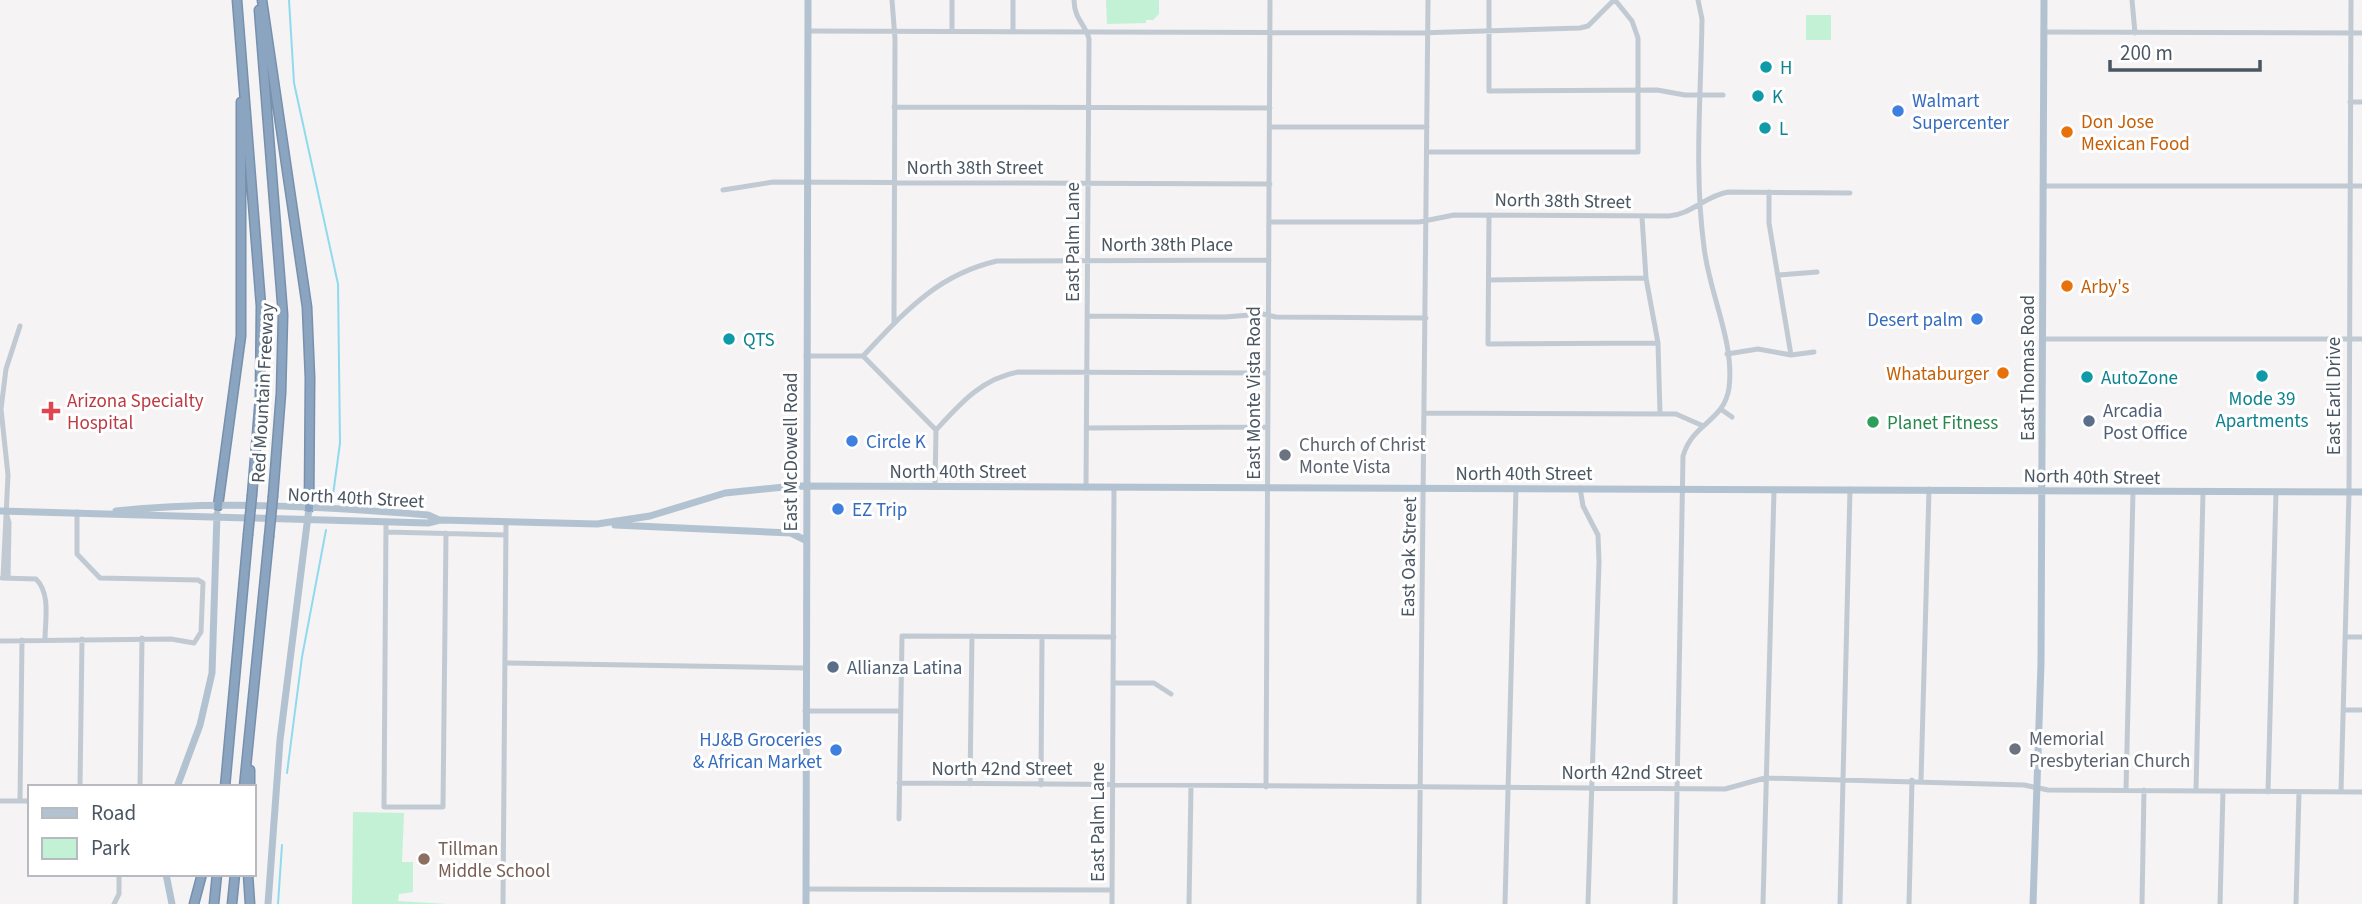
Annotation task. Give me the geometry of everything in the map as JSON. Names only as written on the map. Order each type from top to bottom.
[{"type":"highway","name":"Red Mountain Freeway","points":[[225,785],[261,380],[261,306],[237,0]]},
{"type":"highway","name":"Red Mountain Freeway","points":[[244,785],[281,393],[282,306],[260,0]]},
{"type":"highway","points":[[260,0],[307,307],[310,378],[309,508]]},
{"type":"highway","points":[[218,506],[242,336],[240,131],[243,68]]},
{"type":"highway","points":[[219,785],[232,698]]},
{"type":"highway","points":[[250,735],[250,785]]},
{"type":"highway","points":[[194,904],[201,876]]},
{"type":"highway","points":[[214,904],[217,876]]},
{"type":"highway","points":[[232,904],[235,876]]},
{"type":"highway","points":[[248,876],[250,904]]},
{"type":"main road","name":"East McDowell Road","points":[[806,904],[808,0]]},
{"type":"main road","name":"East Thomas Road","points":[[2033,904],[2042,491],[2044,0]]},
{"type":"main road","name":"North 40th Street","points":[[3,511],[307,521],[428,523],[440,520],[597,524],[650,516],[725,493],[805,486],[2362,492]]},
{"type":"main road","name":"North 40th Street","points":[[103,513],[218,506],[428,515],[440,520]]},
{"type":"main road","points":[[177,785],[200,725],[213,664],[218,506]]},
{"type":"main road","points":[[268,904],[280,740],[309,508]]},
{"type":"main road","points":[[597,524],[663,530],[791,533],[805,540]]},
{"type":"main road","points":[[166,876],[172,904]]},
{"type":"street","points":[[892,0],[894,324]]},
{"type":"street","points":[[952,0],[952,31]]},
{"type":"street","points":[[1013,0],[1013,32]]},
{"type":"street","name":"East Palm Lane","points":[[1074,0],[1077,21],[1087,32],[1086,488]]},
{"type":"street","name":"East Monte Vista Road","points":[[1266,787],[1270,0]]},
{"type":"street","name":"East Oak Street","points":[[1419,904],[1428,0]]},
{"type":"street","points":[[1489,0],[1489,92],[1639,90],[1723,95]]},
{"type":"street","points":[[808,31],[1427,32],[1580,29],[1588,26],[1614,0],[1628,14],[1636,30],[1639,90],[1637,152],[1427,152]]},
{"type":"street","points":[[1675,904],[1675,789],[1685,450],[1701,425],[1722,410],[1729,385],[1727,354],[1704,247],[1701,203],[1702,19],[1698,0]]},
{"type":"street","points":[[2132,0],[2135,33]]},
{"type":"street","name":"East Earll Drive","points":[[2341,792],[2349,493],[2351,0]]},
{"type":"street","points":[[2044,32],[2362,33]]},
{"type":"street","points":[[2350,102],[2362,102]]},
{"type":"street","points":[[894,107],[1270,108]]},
{"type":"street","points":[[1270,127],[1427,127]]},
{"type":"street","name":"North 38th Street","points":[[723,190],[761,182],[1270,184]]},
{"type":"street","points":[[2043,186],[2362,186]]},
{"type":"street","name":"North 38th Street","points":[[1269,222],[1426,221],[1454,215],[1642,217],[1677,215],[1728,192],[1850,193]]},
{"type":"street","points":[[1769,192],[1769,223],[1791,355]]},
{"type":"street","points":[[1489,215],[1488,344],[1658,343]]},
{"type":"street","points":[[1642,217],[1646,278],[1658,343],[1660,414]]},
{"type":"street","name":"North 38th Place","points":[[863,356],[939,283],[976,266],[1004,260],[1269,260]]},
{"type":"street","points":[[1779,275],[1817,272]]},
{"type":"street","points":[[1489,280],[1646,278]]},
{"type":"street","points":[[1087,316],[1426,317]]},
{"type":"street","points":[[20,326],[6,369],[1,408],[8,475],[3,511],[9,523],[4,578],[36,579],[42,586],[45,593],[44,640]]},
{"type":"street","points":[[2043,339],[2362,339]]},
{"type":"street","points":[[1727,354],[1758,349],[1791,355],[1814,352]]},
{"type":"street","points":[[806,356],[863,356],[936,430]]},
{"type":"street","points":[[935,487],[936,430],[965,398],[1004,375],[1034,371],[1268,373]]},
{"type":"street","points":[[1722,410],[1732,417]]},
{"type":"street","points":[[1425,413],[1660,414],[1683,415],[1701,425]]},
{"type":"street","points":[[1087,428],[1268,427]]},
{"type":"street","name":"East Palm Lane","points":[[1112,904],[1114,488]]},
{"type":"street","points":[[1505,904],[1516,488]]},
{"type":"street","points":[[1580,488],[1583,506],[1598,535],[1588,904]]},
{"type":"street","points":[[1840,904],[1850,489]]},
{"type":"street","points":[[1922,781],[1928,489]]},
{"type":"street","points":[[1763,904],[1774,490]]},
{"type":"street","points":[[2126,790],[2133,492]]},
{"type":"street","points":[[2196,791],[2203,492]]},
{"type":"street","points":[[2268,792],[2276,492]]},
{"type":"street","points":[[0,641],[142,638],[183,639],[194,643],[201,632],[203,583],[198,580],[100,578],[77,554],[77,512]]},
{"type":"street","points":[[386,522],[384,807],[443,807],[446,533]]},
{"type":"street","points":[[503,904],[506,522]]},
{"type":"street","points":[[386,532],[506,535]]},
{"type":"street","points":[[899,819],[902,636],[1114,637]]},
{"type":"street","points":[[970,784],[972,636]]},
{"type":"street","points":[[1041,785],[1042,637]]},
{"type":"street","points":[[2346,637],[2362,637]]},
{"type":"street","points":[[140,785],[142,638]]},
{"type":"street","points":[[80,785],[82,639]]},
{"type":"street","points":[[20,801],[22,640]]},
{"type":"street","points":[[505,663],[805,668]]},
{"type":"street","points":[[1113,683],[1154,682],[1171,694]]},
{"type":"street","points":[[805,711],[899,710]]},
{"type":"street","points":[[2344,710],[2362,710]]},
{"type":"street","name":"North 42nd Street","points":[[899,783],[1675,789],[1737,787],[1765,778],[1844,778],[2048,790],[2362,792]]},
{"type":"street","points":[[1909,904],[1912,780]]},
{"type":"street","points":[[1189,904],[1191,786]]},
{"type":"street","points":[[2142,904],[2144,790]]},
{"type":"street","points":[[2220,904],[2222,791]]},
{"type":"street","points":[[2296,904],[2300,792]]},
{"type":"street","points":[[0,801],[28,801]]},
{"type":"street","points":[[114,904],[120,894],[119,876]]},
{"type":"street","points":[[806,889],[1112,890]]},
{"type":"green space","points":[[1106,0],[1159,0],[1159,14],[1153,20],[1146,20],[1146,23],[1107,24]]},
{"type":"green space","points":[[1806,15],[1831,15],[1831,40],[1806,40]]},
{"type":"green space","points":[[353,812],[404,813],[402,862],[413,862],[413,892],[399,894],[398,901],[448,904],[352,904]]},
{"type":"waterway","points":[[289,0],[294,83],[338,284],[340,443],[333,495]]},
{"type":"waterway","points":[[287,773],[302,657],[326,530]]},
{"type":"waterway","points":[[278,904],[282,845]]},
{"type":"place","name":"H","points":[[1766,67]]},
{"type":"place","name":"K","points":[[1758,96]]},
{"type":"place","name":"Walmart Supercenter","points":[[1898,111]]},
{"type":"place","name":"L","points":[[1765,128]]},
{"type":"place","name":"Don Jose Mexican Food","points":[[2067,132]]},
{"type":"place","name":"Arby's","points":[[2067,286]]},
{"type":"place","name":"Desert palm","points":[[1977,319]]},
{"type":"place","name":"QTS","points":[[729,339]]},
{"type":"place","name":"Whataburger","points":[[2003,373]]},
{"type":"place","name":"Mode 39 Apartments","points":[[2262,376]]},
{"type":"place","name":"AutoZone","points":[[2087,377]]},
{"type":"place","name":"Arizona Specialty Hospital","points":[[51,411]]},
{"type":"place","name":"Arcadia Post Office","points":[[2089,421]]},
{"type":"place","name":"Planet Fitness","points":[[1873,422]]},
{"type":"place","name":"Circle K","points":[[852,441]]},
{"type":"place","name":"Church of Christ Monte Vista","points":[[1285,455]]},
{"type":"place","name":"EZ Trip","points":[[838,509]]},
{"type":"place","name":"Allianza Latina","points":[[833,667]]},
{"type":"place","name":"Memorial Presbyterian Church","points":[[2015,749]]},
{"type":"place","name":"HJ&B Groceries & African Market","points":[[836,750]]},
{"type":"place","name":"Tillman Middle School","points":[[424,859]]}]
